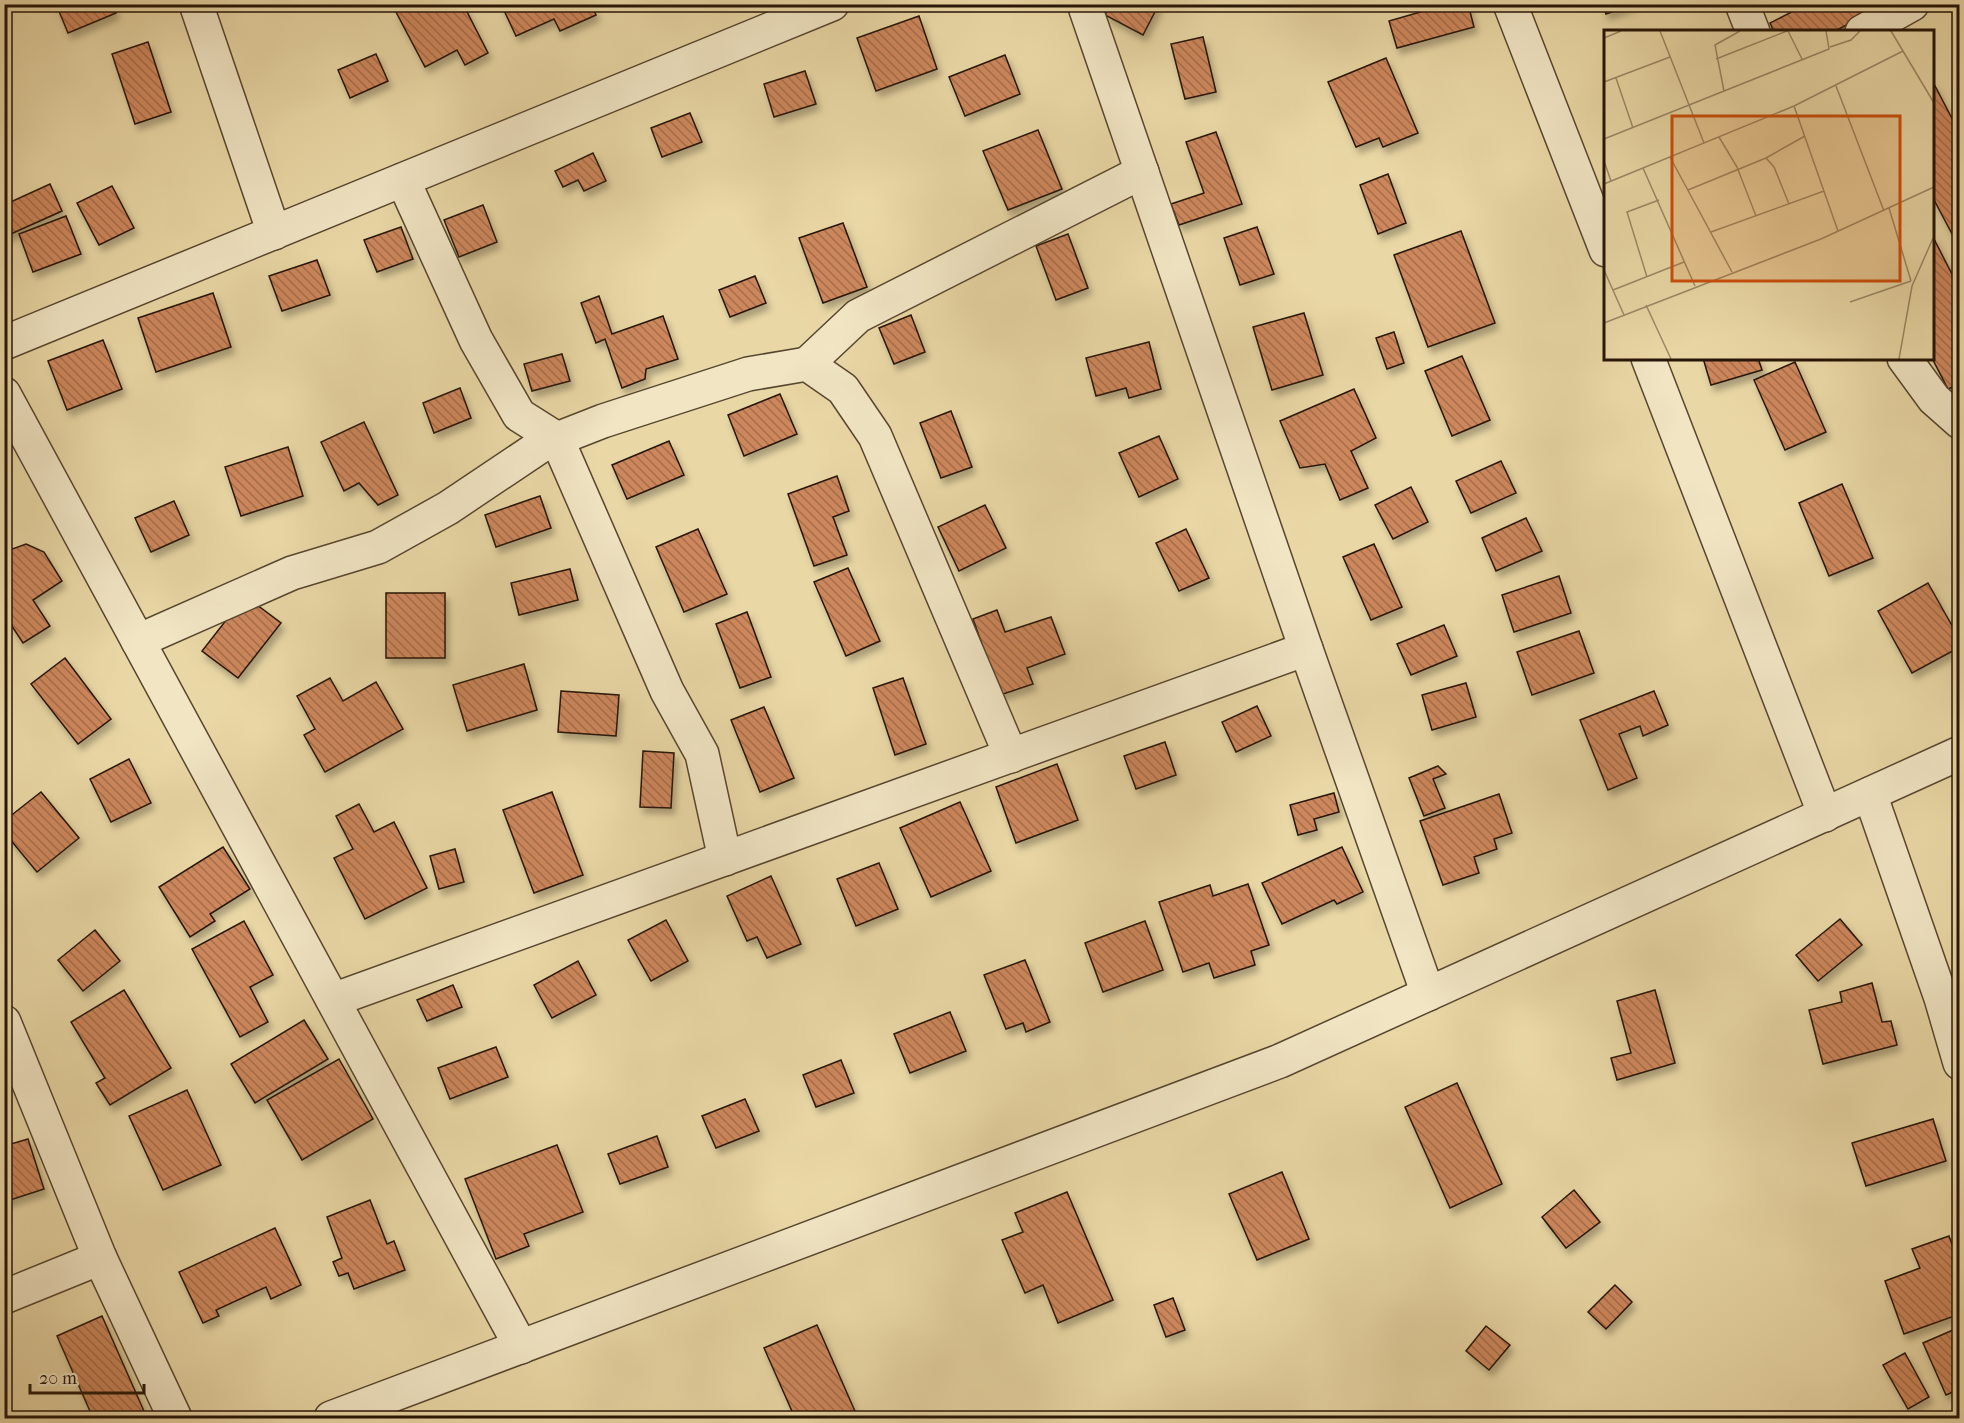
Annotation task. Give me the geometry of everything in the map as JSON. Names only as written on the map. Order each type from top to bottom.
[{"type":"street","points":[[196,4],[274,233]]},
{"type":"street","points":[[4,343],[832,4]]},
{"type":"street","points":[[1084,4],[1306,649],[1428,994]]},
{"type":"street","points":[[1510,4],[1604,247]]},
{"type":"street","points":[[1742,4],[1752,30]]},
{"type":"street","points":[[1866,30],[1912,4]]},
{"type":"street","points":[[138,640],[292,573],[378,547],[448,508],[539,447],[557,439],[603,421],[748,374],[807,364],[858,316],[1142,172]]},
{"type":"street","points":[[403,180],[476,340],[519,415],[557,439],[667,692],[702,754],[725,859]]},
{"type":"street","points":[[1649,360],[1825,815]]},
{"type":"street","points":[[1905,360],[1934,399],[1959,422]]},
{"type":"street","points":[[807,364],[843,389],[875,436],[1011,756]]},
{"type":"street","points":[[4,394],[520,1347]]},
{"type":"street","points":[[333,1000],[1306,649]]},
{"type":"street","points":[[331,1419],[1280,1061],[1959,753]]},
{"type":"street","points":[[1870,794],[1941,998],[1959,1063]]},
{"type":"street","points":[[4,1022],[100,1258],[175,1419]]},
{"type":"street","points":[[4,1297],[100,1258]]},
{"type":"building","points":[[56,4],[112,4],[116,13],[68,33]]},
{"type":"building","points":[[411,4],[463,4],[488,53],[465,65],[457,50],[425,67],[396,12]]},
{"type":"building","points":[[501,4],[591,4],[596,15],[560,31],[554,19],[516,36]]},
{"type":"building","points":[[1111,4],[1159,4],[1143,35],[1105,15]]},
{"type":"building","points":[[1448,4],[1468,4],[1474,27],[1397,48],[1389,21]]},
{"type":"building","points":[[1603,4],[1634,4],[1606,14]]},
{"type":"building","points":[[1807,4],[1881,4],[1882,7],[1837,30],[1773,30],[1770,23]]},
{"type":"building","points":[[919,16],[937,69],[876,91],[857,38]]},
{"type":"building","points":[[1203,37],[1216,92],[1185,99],[1171,44]]},
{"type":"building","points":[[148,42],[171,112],[135,124],[112,54]]},
{"type":"building","points":[[376,54],[388,81],[350,98],[338,70]]},
{"type":"building","points":[[1005,55],[1020,94],[965,116],[949,77]]},
{"type":"building","points":[[1386,58],[1418,133],[1383,147],[1379,138],[1356,147],[1328,82]]},
{"type":"building","points":[[805,71],[816,104],[774,117],[764,84]]},
{"type":"building","points":[[1934,84],[1960,134],[1960,249],[1934,200]]},
{"type":"building","points":[[690,113],[702,142],[662,157],[651,128]]},
{"type":"building","points":[[1038,130],[1062,189],[1008,210],[983,151]]},
{"type":"building","points":[[1216,132],[1242,204],[1179,225],[1171,204],[1204,193],[1186,142]]},
{"type":"building","points":[[593,153],[606,181],[584,191],[578,180],[563,187],[555,171]]},
{"type":"building","points":[[1388,174],[1406,223],[1378,234],[1360,185]]},
{"type":"building","points":[[50,184],[62,211],[4,237],[4,205]]},
{"type":"building","points":[[112,186],[134,228],[99,245],[77,203]]},
{"type":"building","points":[[483,205],[497,242],[459,257],[444,220]]},
{"type":"building","points":[[66,216],[81,254],[33,272],[19,234]]},
{"type":"building","points":[[843,223],[867,287],[823,303],[799,238]]},
{"type":"building","points":[[401,227],[413,259],[377,272],[364,240]]},
{"type":"building","points":[[1257,227],[1274,274],[1240,285],[1224,238]]},
{"type":"building","points":[[1461,231],[1495,323],[1428,347],[1394,255]]},
{"type":"building","points":[[1068,234],[1088,288],[1056,300],[1036,246]]},
{"type":"building","points":[[1934,239],[1960,290],[1960,384],[1948,389],[1933,360]]},
{"type":"building","points":[[317,260],[330,295],[282,311],[269,276]]},
{"type":"building","points":[[755,276],[766,303],[730,317],[719,290]]},
{"type":"building","points":[[213,293],[231,347],[156,372],[138,318]]},
{"type":"building","points":[[599,296],[612,334],[663,316],[678,359],[646,369],[645,379],[622,388],[605,339],[596,343],[581,303]]},
{"type":"building","points":[[1304,313],[1323,375],[1272,390],[1253,327]]},
{"type":"building","points":[[911,315],[925,352],[894,364],[879,328]]},
{"type":"building","points":[[1394,332],[1404,363],[1387,369],[1376,338]]},
{"type":"building","points":[[103,340],[122,389],[67,410],[48,361]]},
{"type":"building","points":[[1149,342],[1161,389],[1129,398],[1126,388],[1096,396],[1086,358]]},
{"type":"building","points":[[562,354],[570,381],[532,391],[524,364]]},
{"type":"building","points":[[1462,356],[1490,420],[1452,436],[1425,371]]},
{"type":"building","points":[[1704,360],[1759,360],[1762,370],[1711,385]]},
{"type":"building","points":[[1795,362],[1826,432],[1785,450],[1754,380]]},
{"type":"building","points":[[460,388],[471,418],[434,433],[423,403]]},
{"type":"building","points":[[1354,389],[1376,438],[1351,451],[1368,488],[1340,500],[1325,464],[1300,468],[1280,421]]},
{"type":"building","points":[[780,394],[797,434],[744,456],[728,415]]},
{"type":"building","points":[[951,411],[972,467],[941,478],[920,423]]},
{"type":"building","points":[[364,422],[398,495],[378,505],[359,483],[344,491],[321,442]]},
{"type":"building","points":[[1159,436],[1178,479],[1139,497],[1119,453]]},
{"type":"building","points":[[669,441],[684,475],[627,499],[612,465]]},
{"type":"building","points":[[288,447],[303,496],[241,516],[225,467]]},
{"type":"building","points":[[1501,461],[1516,493],[1471,513],[1456,481]]},
{"type":"building","points":[[837,476],[849,511],[833,517],[847,555],[814,566],[788,494]]},
{"type":"building","points":[[1842,484],[1873,558],[1829,576],[1799,503]]},
{"type":"building","points":[[1411,487],[1428,522],[1393,539],[1375,505]]},
{"type":"building","points":[[540,496],[551,528],[496,547],[485,515]]},
{"type":"building","points":[[174,501],[189,535],[151,552],[135,518]]},
{"type":"building","points":[[985,505],[1006,548],[959,571],[938,527]]},
{"type":"building","points":[[1526,518],[1542,551],[1496,571],[1482,538]]},
{"type":"building","points":[[698,529],[727,594],[684,612],[656,547]]},
{"type":"building","points":[[1186,529],[1209,578],[1179,591],[1156,543]]},
{"type":"building","points":[[26,544],[44,552],[62,581],[33,600],[50,626],[23,643],[4,614],[4,552]]},
{"type":"building","points":[[1374,544],[1402,607],[1371,620],[1343,557]]},
{"type":"building","points":[[848,568],[880,641],[846,656],[814,582]]},
{"type":"building","points":[[570,569],[578,600],[519,615],[511,583]]},
{"type":"building","points":[[1559,576],[1571,613],[1514,632],[1502,595]]},
{"type":"building","points":[[1928,583],[1960,640],[1960,647],[1912,673],[1878,611]]},
{"type":"building","points":[[386,593],[445,593],[445,658],[386,658]]},
{"type":"building","points":[[245,596],[281,623],[238,678],[202,651]]},
{"type":"building","points":[[997,610],[1005,632],[1051,617],[1065,654],[1027,668],[1033,684],[1000,695],[973,619]]},
{"type":"building","points":[[747,612],[771,677],[740,688],[716,624]]},
{"type":"building","points":[[1444,625],[1457,656],[1411,675],[1397,644]]},
{"type":"building","points":[[1579,631],[1594,673],[1532,695],[1517,652]]},
{"type":"building","points":[[65,658],[111,719],[78,744],[31,684]]},
{"type":"building","points":[[524,664],[537,710],[467,731],[453,685]]},
{"type":"building","points":[[330,678],[343,701],[376,682],[403,729],[325,772],[304,735],[315,729],[297,696]]},
{"type":"building","points":[[903,678],[926,744],[895,755],[873,688]]},
{"type":"building","points":[[1466,683],[1476,717],[1432,730],[1422,695]]},
{"type":"building","points":[[561,691],[619,695],[616,736],[558,732]]},
{"type":"building","points":[[1654,691],[1668,725],[1643,736],[1640,726],[1619,734],[1637,778],[1608,790],[1580,720]]},
{"type":"building","points":[[1257,706],[1271,736],[1236,752],[1222,722]]},
{"type":"building","points":[[764,707],[794,778],[760,792],[731,720]]},
{"type":"building","points":[[1165,742],[1176,775],[1136,789],[1124,756]]},
{"type":"building","points":[[643,751],[674,753],[671,808],[640,807]]},
{"type":"building","points":[[129,759],[151,803],[111,822],[90,779]]},
{"type":"building","points":[[1057,764],[1078,820],[1016,843],[996,787]]},
{"type":"building","points":[[1438,766],[1446,774],[1433,779],[1445,808],[1424,816],[1409,778]]},
{"type":"building","points":[[41,792],[79,838],[37,872],[4,832],[4,821]]},
{"type":"building","points":[[552,792],[583,875],[534,893],[503,810]]},
{"type":"building","points":[[1334,793],[1339,812],[1314,819],[1317,830],[1298,835],[1290,805]]},
{"type":"building","points":[[1499,794],[1512,833],[1494,839],[1497,849],[1474,857],[1479,873],[1443,885],[1420,821]]},
{"type":"building","points":[[960,802],[991,871],[931,897],[900,828]]},
{"type":"building","points":[[359,804],[374,832],[394,822],[427,888],[365,919],[334,858],[353,849],[336,816]]},
{"type":"building","points":[[223,847],[250,889],[210,914],[215,921],[190,937],[159,887]]},
{"type":"building","points":[[1342,847],[1363,892],[1337,904],[1334,900],[1282,924],[1262,883]]},
{"type":"building","points":[[455,849],[464,882],[439,889],[430,856]]},
{"type":"building","points":[[879,863],[898,909],[856,926],[837,879]]},
{"type":"building","points":[[771,876],[801,944],[767,958],[757,937],[747,941],[727,896]]},
{"type":"building","points":[[1248,884],[1269,945],[1251,951],[1255,965],[1214,978],[1209,963],[1183,972],[1159,902],[1210,885],[1213,896]]},
{"type":"building","points":[[1840,919],[1862,945],[1818,981],[1796,955]]},
{"type":"building","points":[[666,920],[688,961],[651,981],[628,940]]},
{"type":"building","points":[[244,921],[273,975],[250,987],[268,1022],[240,1037],[192,949]]},
{"type":"building","points":[[1145,921],[1163,970],[1103,992],[1085,943]]},
{"type":"building","points":[[95,930],[120,961],[83,991],[58,960]]},
{"type":"building","points":[[1025,960],[1050,1022],[1026,1032],[1023,1023],[1006,1029],[984,975]]},
{"type":"building","points":[[578,961],[596,995],[552,1018],[534,985]]},
{"type":"building","points":[[1872,983],[1882,1022],[1891,1021],[1897,1045],[1823,1064],[1809,1010],[1842,1002],[1840,992]]},
{"type":"building","points":[[453,985],[462,1007],[427,1021],[417,1000]]},
{"type":"building","points":[[124,990],[171,1068],[110,1105],[96,1083],[105,1078],[71,1022]]},
{"type":"building","points":[[1655,990],[1675,1063],[1617,1080],[1611,1058],[1631,1053],[1617,1001]]},
{"type":"building","points":[[950,1012],[966,1051],[910,1073],[894,1034]]},
{"type":"building","points":[[304,1020],[328,1059],[255,1103],[231,1064]]},
{"type":"building","points":[[496,1047],[508,1077],[450,1099],[438,1068]]},
{"type":"building","points":[[339,1059],[373,1119],[302,1160],[267,1100]]},
{"type":"building","points":[[841,1060],[854,1093],[816,1107],[803,1075]]},
{"type":"building","points":[[1457,1083],[1502,1184],[1450,1208],[1405,1107]]},
{"type":"building","points":[[187,1090],[221,1165],[163,1190],[129,1116]]},
{"type":"building","points":[[745,1099],[759,1131],[716,1148],[702,1116]]},
{"type":"building","points":[[1933,1119],[1946,1161],[1866,1186],[1852,1143]]},
{"type":"building","points":[[657,1136],[668,1167],[620,1184],[608,1154]]},
{"type":"building","points":[[28,1139],[44,1189],[4,1202],[4,1146]]},
{"type":"building","points":[[557,1145],[583,1212],[524,1234],[529,1246],[496,1259],[465,1179]]},
{"type":"building","points":[[1282,1172],[1309,1239],[1257,1260],[1229,1194]]},
{"type":"building","points":[[1574,1190],[1600,1222],[1566,1248],[1542,1217]]},
{"type":"building","points":[[1067,1192],[1113,1300],[1058,1323],[1043,1285],[1025,1293],[1002,1240],[1023,1232],[1015,1213]]},
{"type":"building","points":[[370,1200],[387,1244],[394,1241],[405,1270],[354,1289],[348,1273],[339,1276],[333,1262],[342,1258],[327,1217]]},
{"type":"building","points":[[275,1228],[301,1285],[271,1299],[266,1287],[216,1310],[219,1316],[203,1323],[179,1272]]},
{"type":"building","points":[[1949,1236],[1954,1250],[1960,1247],[1960,1314],[1904,1334],[1885,1281],[1920,1268],[1912,1249]]},
{"type":"building","points":[[1615,1285],[1632,1302],[1606,1329],[1588,1312]]},
{"type":"building","points":[[1173,1298],[1185,1330],[1166,1337],[1154,1305]]},
{"type":"building","points":[[102,1316],[147,1418],[93,1418],[57,1336]]},
{"type":"building","points":[[817,1325],[858,1418],[795,1418],[764,1348]]},
{"type":"building","points":[[1486,1326],[1510,1345],[1489,1370],[1466,1351]]},
{"type":"building","points":[[1960,1327],[1960,1389],[1946,1395],[1923,1343]]},
{"type":"building","points":[[1905,1353],[1929,1397],[1908,1409],[1883,1365]]}]
